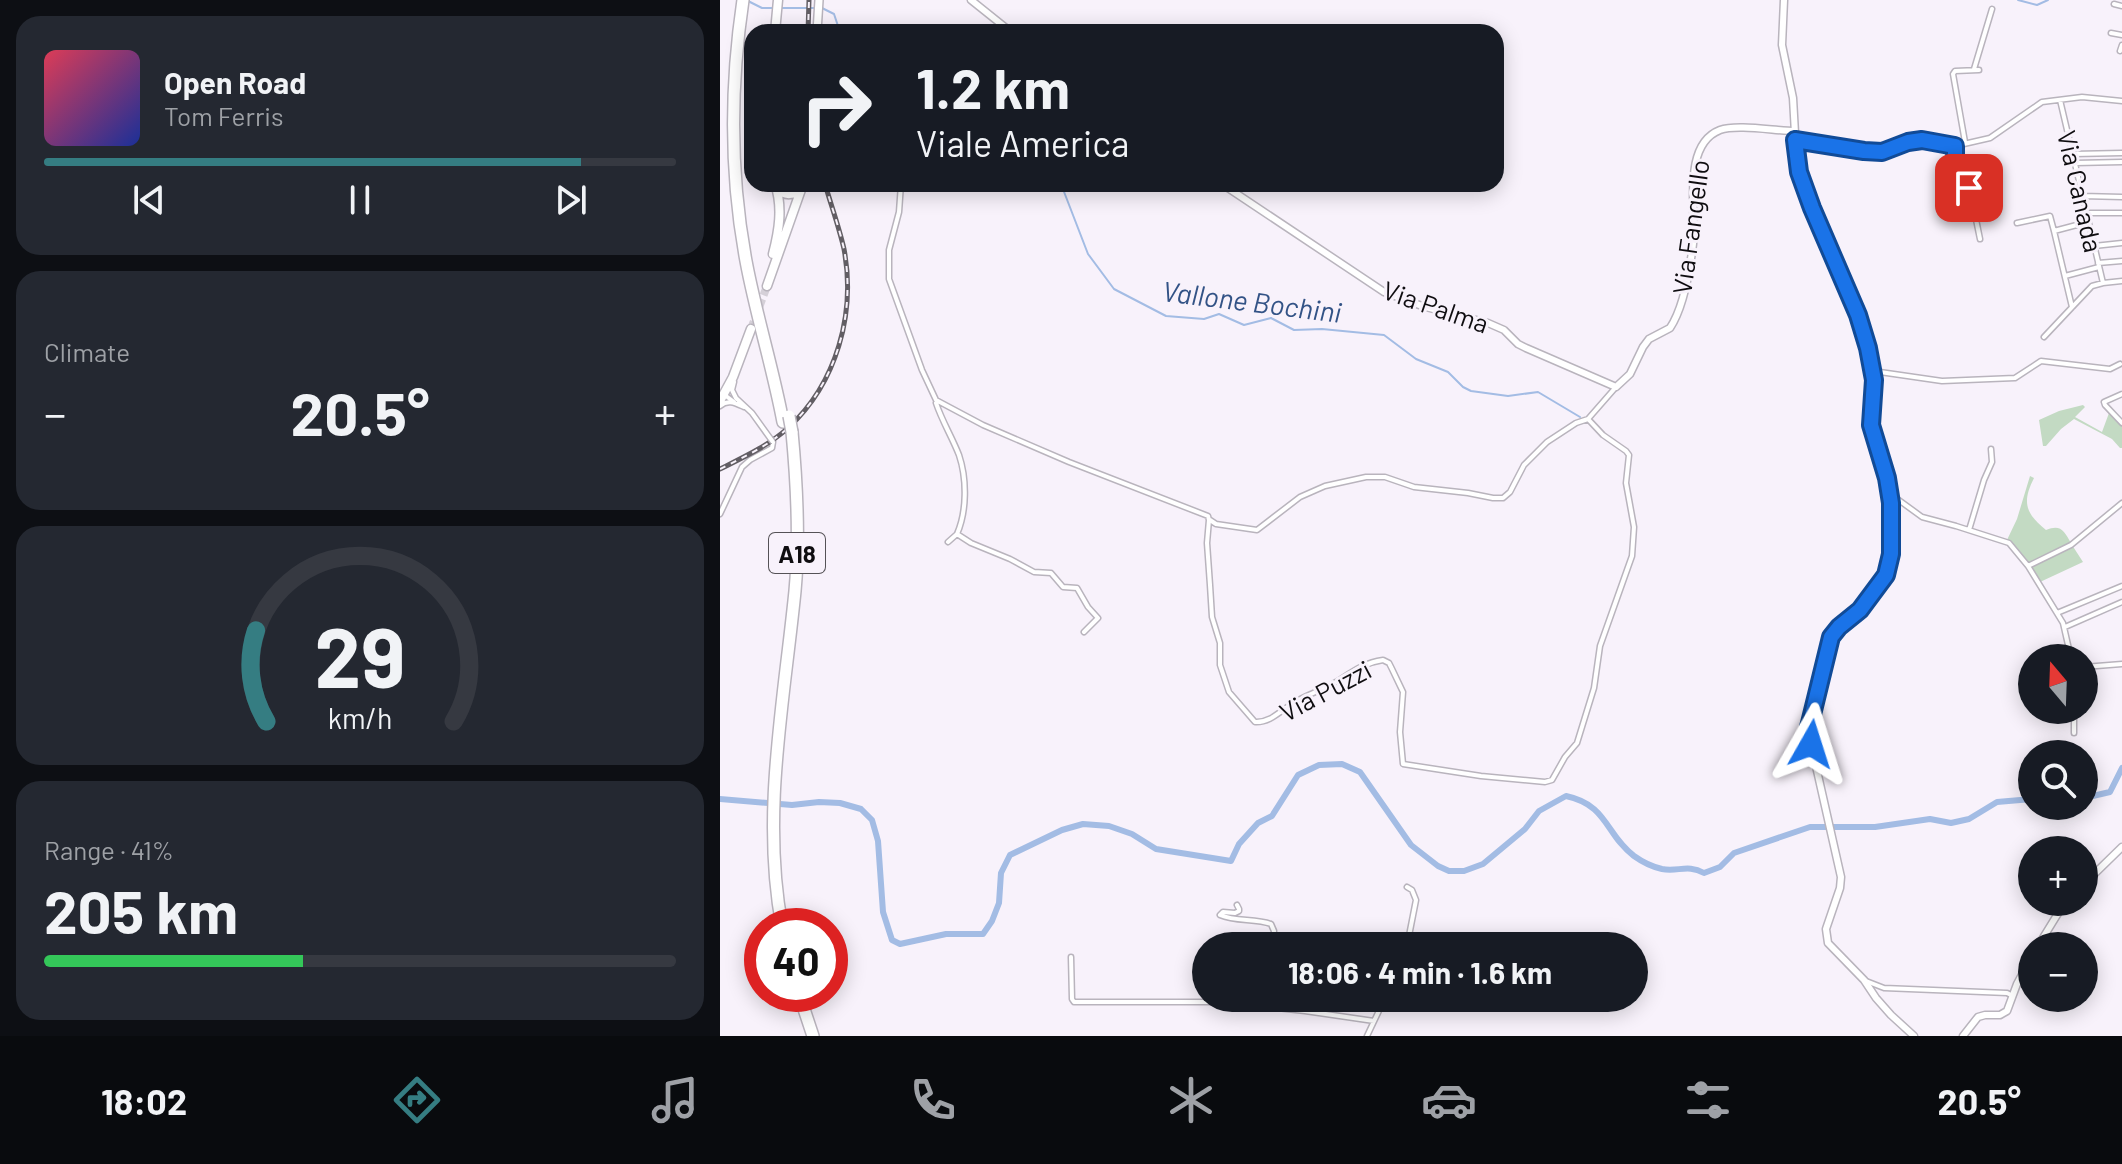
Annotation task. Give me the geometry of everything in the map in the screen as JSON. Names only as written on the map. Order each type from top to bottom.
[{"type":"highway","name":"A18","points":[[745,6],[734,86],[738,207],[752,292],[789,435],[792,500],[783,674],[768,838],[774,908]]},
{"type":"highway","name":"A18","points":[[768,838],[779,908]]},
{"type":"highway","points":[[798,1012],[806,1036]]},
{"type":"highway","points":[[805,1012],[813,1036]]},
{"type":"main road","points":[[817,24],[819,1]]},
{"type":"main road","points":[[777,192],[779,230],[766,286],[800,192]]},
{"type":"main road","points":[[721,399],[750,328]]},
{"type":"street","points":[[971,0],[1001,24]]},
{"type":"street","points":[[1784,0],[1782,45],[1793,98],[1799,172],[1858,315],[1868,348],[1873,371],[1871,425],[1890,496],[1891,554],[1888,571],[1870,598],[1831,637],[1809,727],[1841,883],[1826,936],[1830,947],[1914,1036]]},
{"type":"street","points":[[2114,4],[2122,6]]},
{"type":"street","points":[[1965,142],[1953,74],[1955,71],[1976,70],[1992,9]]},
{"type":"street","points":[[2111,33],[2122,35]]},
{"type":"street","points":[[1795,140],[1882,152],[1922,140],[1955,146],[1990,138],[2037,104],[2082,97],[2122,101]]},
{"type":"street","name":"Via Canada","points":[[2060,100],[2103,283]]},
{"type":"street","name":"Via Fangello","points":[[1209,520],[1216,524],[1257,530],[1300,497],[1325,486],[1366,477],[1385,477],[1414,487],[1503,498],[1510,492],[1524,465],[1547,442],[1588,419],[1630,374],[1653,335],[1670,328],[1678,311],[1693,245],[1693,191],[1696,162],[1703,143],[1727,129],[1795,131]]},
{"type":"street","points":[[1955,146],[1962,184],[1970,190],[1980,239]]},
{"type":"street","points":[[2073,154],[2122,153]]},
{"type":"street","points":[[2075,163],[2122,162]]},
{"type":"street","points":[[900,192],[899,212],[889,250],[889,279],[962,468],[964,510],[957,534],[948,542]]},
{"type":"street","name":"Via Palma","points":[[1234,192],[1384,292],[1422,306],[1488,323],[1504,330],[1526,348],[1616,387]]},
{"type":"street","points":[[2082,196],[2122,197]]},
{"type":"street","points":[[2086,213],[2122,213]]},
{"type":"street","points":[[2017,223],[2050,216],[2072,307]]},
{"type":"street","points":[[2054,231],[2088,222]]},
{"type":"street","points":[[2094,246],[2122,243]]},
{"type":"street","points":[[2065,276],[2122,261]]},
{"type":"street","points":[[2044,337],[2092,286],[2122,281]]},
{"type":"street","points":[[735,400],[732,387],[741,365],[739,356]]},
{"type":"street","points":[[1873,371],[1942,381],[2015,378],[2041,361],[2110,369],[2120,364]]},
{"type":"street","points":[[2122,394],[2104,402],[2122,423]]},
{"type":"street","points":[[721,399],[727,402],[735,400]]},
{"type":"street","points":[[720,514],[742,467],[772,448],[771,440],[752,413],[735,400],[721,399]]},
{"type":"street","points":[[936,400],[983,425],[1203,514],[1209,520]]},
{"type":"street","name":"Via Puzzi","points":[[1209,520],[1207,543],[1212,617],[1220,643],[1220,665],[1229,692],[1255,722],[1269,719],[1359,667],[1383,660],[1389,663],[1403,692],[1400,732],[1403,764],[1549,782],[1577,743],[1594,688],[1600,646],[1634,544],[1626,483],[1629,455],[1588,419]]},
{"type":"street","points":[[1969,530],[1992,462],[1991,449]]},
{"type":"street","points":[[1890,496],[1922,517],[2009,543],[2028,566],[2057,613],[2065,627],[2068,644]]},
{"type":"street","points":[[2028,566],[2071,545],[2122,503]]},
{"type":"street","points":[[957,534],[1034,572],[1051,573],[1065,588],[1077,588],[1098,618],[1084,632]]},
{"type":"street","points":[[2057,613],[2122,586]]},
{"type":"street","points":[[2065,627],[2122,602]]},
{"type":"street","points":[[2098,666],[2122,664]]},
{"type":"street","points":[[2074,724],[2074,733]]},
{"type":"street","points":[[2098,870],[2122,847]]},
{"type":"street","points":[[1407,887],[1412,890],[1416,900],[1410,932]]},
{"type":"street","points":[[1237,905],[1239,911],[1220,915],[1271,924],[1274,932]]},
{"type":"street","points":[[1071,957],[1074,1002],[1192,1001]]},
{"type":"street","points":[[1864,980],[1884,988],[2007,993],[2013,996]]},
{"type":"street","points":[[1963,1036],[1978,1017],[2005,1013],[2018,985]]},
{"type":"street","points":[[1306,1012],[1374,1021]]},
{"type":"street","points":[[1367,1036],[1378,1012]]},
{"type":"green space","points":[[2083,405],[2085,407],[2075,417],[2102,432],[2109,413],[2122,425],[2122,448],[2112,439],[2074,419],[2043,446],[2039,420]]},
{"type":"green space","points":[[2030,476],[2034,478],[2027,501],[2030,512],[2046,530],[2062,530],[2071,543],[2029,563],[2007,540]]},
{"type":"green space","points":[[2072,545],[2083,562],[2040,582],[2030,567]]},
{"type":"waterway","points":[[2018,0],[2037,5],[2048,0]]},
{"type":"waterway","name":"Vallone Bochini","points":[[748,1],[762,8],[776,8]]},
{"type":"waterway","name":"Vallone Bochini","points":[[782,8],[816,8]]},
{"type":"waterway","name":"Vallone Bochini","points":[[822,8],[834,14],[837,24]]},
{"type":"waterway","name":"Vallone Bochini","points":[[1064,192],[1088,254],[1114,289],[1166,316],[1204,319],[1219,314],[1244,325],[1271,318],[1294,330],[1322,329],[1384,335],[1416,359],[1448,372],[1471,391],[1508,396],[1538,392],[1580,417]]},
{"type":"waterway","points":[[720,799],[792,805],[840,803],[861,809],[872,820],[878,841],[883,912],[892,940],[900,944],[946,934],[983,934],[999,903],[1001,873],[1010,855],[1062,830],[1083,824],[1109,826],[1132,834],[1156,849],[1231,861],[1239,844],[1258,823],[1272,816],[1298,775],[1319,765],[1342,764],[1360,772],[1411,845],[1449,871],[1464,871],[1483,864],[1525,829],[1539,811],[1566,796],[1590,806],[1624,847],[1640,860],[1662,869],[1693,869],[1704,873],[1720,867],[1734,853],[1810,827],[1875,827],[1930,819],[1951,823],[1969,819],[1997,802],[2018,800]]},
{"type":"waterway","points":[[2098,795],[2110,792],[2122,768]]},
{"type":"tunnel","points":[[751,329],[767,286]]},
{"type":"railway","points":[[808,24],[809,0]]},
{"type":"railway","points":[[720,469],[764,446],[788,428],[819,390],[839,346],[847,298],[847,273],[844,249],[827,192]]},
{"type":"route","points":[[1811,744],[1809,727],[1829,642],[1833,633],[1860,610],[1886,575],[1891,554],[1891,513],[1887,478],[1871,425],[1874,380],[1868,348],[1858,315],[1799,172],[1795,140],[1882,152],[1922,140],[1955,146],[1962,184],[1969,188]]}]
